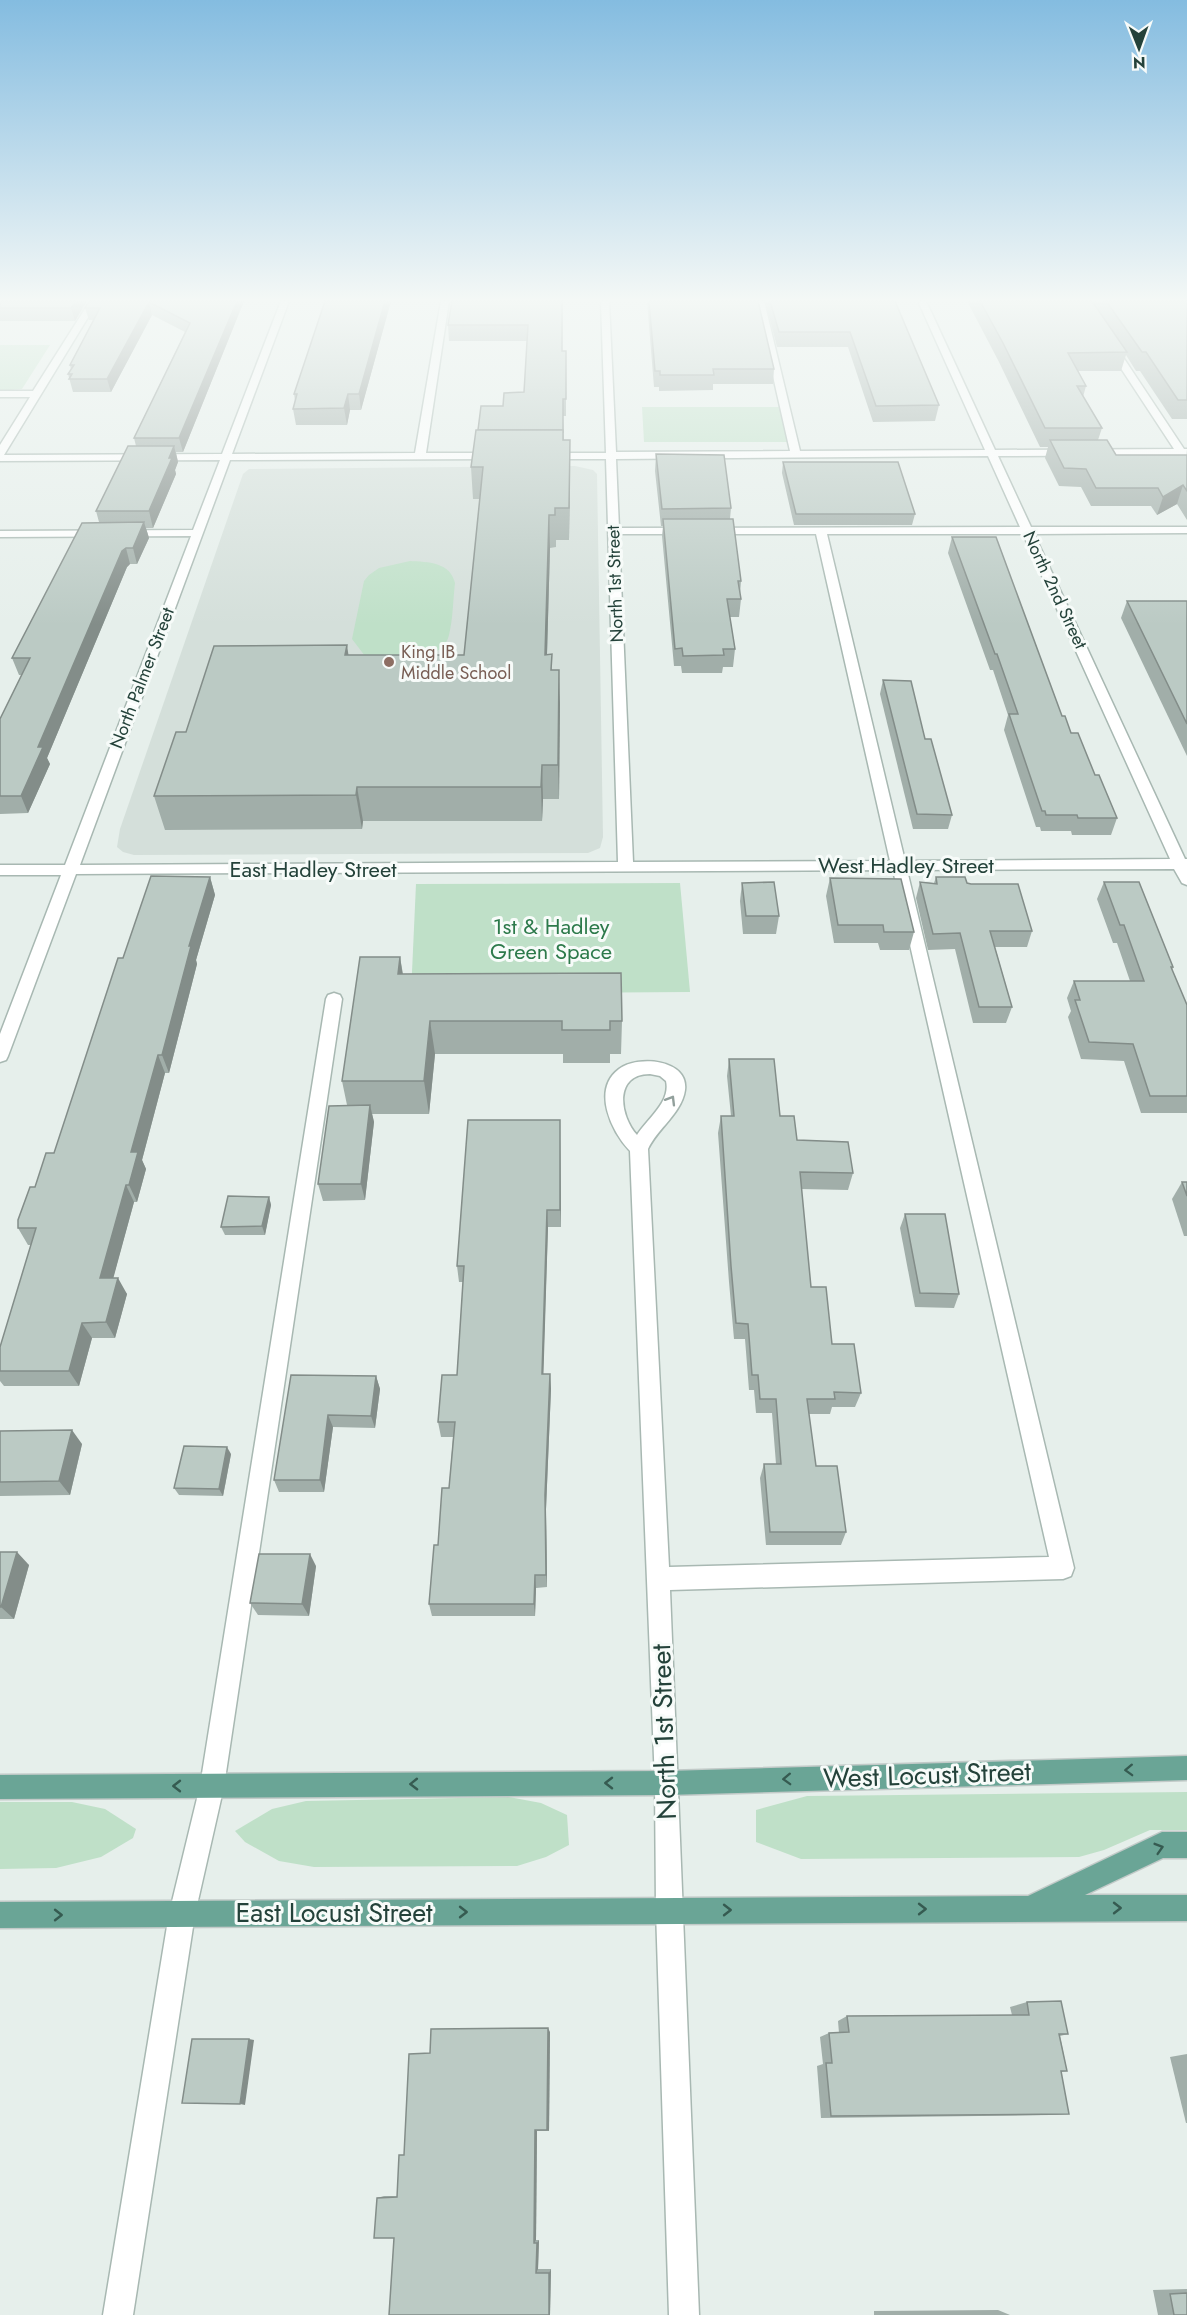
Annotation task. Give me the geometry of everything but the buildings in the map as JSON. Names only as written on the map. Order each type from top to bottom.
[{"type":"main road","name":"West Locust Street","points":[[667,1783],[1187,1768]]},
{"type":"main road","points":[[0,1787],[667,1783]]},
{"type":"main road","points":[[1030,1908],[1162,1845],[1187,1845]]},
{"type":"main road","points":[[669,1910],[1187,1908]]},
{"type":"main road","name":"East Locust Street","points":[[0,1916],[669,1910]]},
{"type":"street","points":[[0,453],[28,409]]},
{"type":"street","name":"North Palmer Street","points":[[0,1056],[244,409]]},
{"type":"street","points":[[420,456],[428,409]]},
{"type":"street","name":"North 1st Street","points":[[609,409],[626,866]]},
{"type":"street","points":[[785,409],[796,454]]},
{"type":"street","name":"North 2nd Street","points":[[972,409],[1183,864],[1187,880]]},
{"type":"street","points":[[1154,409],[1185,455]]},
{"type":"street","points":[[536,456],[1185,455]]},
{"type":"street","points":[[0,458],[513,456]]},
{"type":"street","points":[[613,531],[1187,530]]},
{"type":"street","points":[[657,1578],[1063,1568],[821,532]]},
{"type":"street","points":[[0,534],[197,533]]},
{"type":"street","name":"West Hadley Street","points":[[626,866],[1183,864]]},
{"type":"street","name":"East Hadley Street","points":[[0,870],[626,866]]},
{"type":"street","points":[[118,2315],[182,1914],[212,1786],[334,999]]},
{"type":"street","points":[[641,1068],[662,1070],[670,1074],[676,1082],[676,1091],[672,1102],[646,1132],[639,1149],[621,1127],[615,1104],[616,1088],[627,1071],[641,1068]]},
{"type":"street","name":"North 1st Street","points":[[639,1149],[667,1783],[669,1910],[684,2315]]},
{"type":"shaded area","name":"King IB Middle School","points":[[575,466],[593,470],[597,474],[603,837],[600,848],[588,853],[134,855],[123,852],[117,847],[120,829],[243,474],[249,469]]},
{"type":"green space","points":[[642,409],[782,409],[790,442],[644,442]]},
{"type":"green space","points":[[410,561],[437,564],[452,576],[455,583],[449,635],[444,645],[436,652],[425,656],[400,658],[365,656],[352,639],[364,581],[379,568]]},
{"type":"green space","name":"1st & Hadley Green Space","points":[[680,883],[690,992],[411,994],[416,884]]},
{"type":"green space","points":[[1187,1792],[1187,1830],[1150,1830],[1104,1850],[1079,1857],[801,1859],[756,1842],[756,1810],[807,1796]]},
{"type":"green space","points":[[509,1797],[541,1803],[567,1815],[569,1845],[546,1857],[517,1866],[314,1867],[279,1861],[245,1842],[235,1831],[272,1809],[306,1801]]},
{"type":"green space","points":[[0,1802],[72,1802],[105,1809],[136,1829],[133,1838],[101,1857],[56,1868],[0,1869]]},
{"type":"place","name":"King IB Middle School","points":[[389,662]]}]
